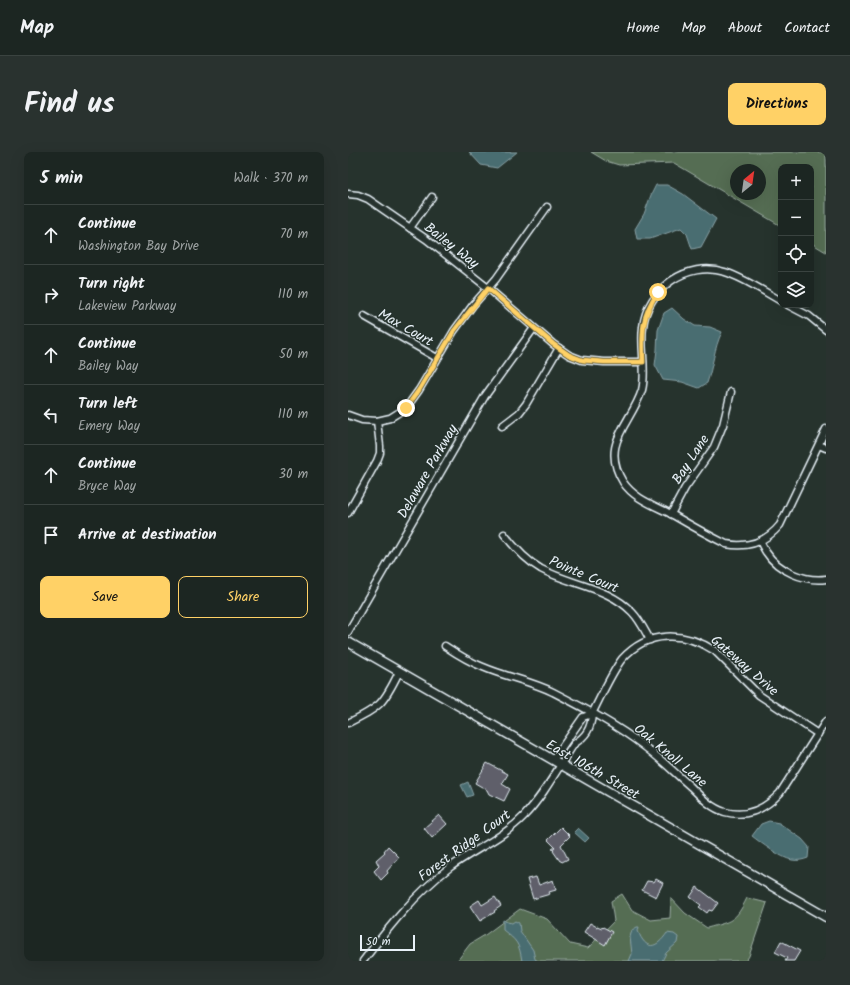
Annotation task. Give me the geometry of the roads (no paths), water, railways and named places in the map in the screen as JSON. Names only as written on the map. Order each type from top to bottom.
[{"type":"main road","name":"East 106th Street","points":[[348,642],[826,917]]},
{"type":"street","name":"Bailey Way","points":[[348,194],[368,199],[454,260],[559,348],[582,360],[604,362],[643,362]]},
{"type":"street","points":[[410,228],[432,197]]},
{"type":"street","points":[[348,415],[362,420],[377,421],[390,418],[406,408],[462,320],[488,288],[547,207]]},
{"type":"street","points":[[778,299],[735,276],[724,272],[703,269],[674,279],[658,292],[648,308],[643,326],[644,380],[642,391],[619,434],[615,449],[615,464],[623,482],[635,495],[726,544],[745,546],[760,541],[780,526],[826,429]]},
{"type":"street","points":[[794,308],[809,316],[826,330]]},
{"type":"street","name":"Max Court","points":[[364,316],[437,358]]},
{"type":"street","name":"Delaware Parkway","points":[[348,632],[485,396],[534,328]]},
{"type":"street","points":[[502,426],[519,413],[526,404],[559,348]]},
{"type":"street","name":"Bay Lane","points":[[671,514],[685,488],[714,447],[723,425],[731,392]]},
{"type":"street","points":[[348,513],[380,453],[377,421]]},
{"type":"street","points":[[818,445],[826,448]]},
{"type":"street","name":"Pointe Court","points":[[504,534],[519,551],[540,568],[556,577],[608,595],[626,606],[633,613],[650,640]]},
{"type":"street","points":[[760,541],[766,553],[779,566],[800,576],[826,579]]},
{"type":"street","name":"Gateway Drive","points":[[557,762],[589,730],[592,723],[592,714],[622,660],[643,643],[663,637],[677,636],[690,638],[715,651],[759,695],[818,734]]},
{"type":"street","name":"Oak Knoll Lane","points":[[445,646],[482,667],[541,686],[625,732],[646,747],[711,806],[726,812],[744,814],[761,809],[773,800],[780,793],[826,721]]},
{"type":"street","points":[[348,723],[377,707],[389,693],[399,672]]},
{"type":"street","name":"Gateway Drive","points":[[557,762],[583,717],[592,714]]},
{"type":"street","name":"Forest Ridge Court","points":[[363,961],[409,904],[438,876],[502,834],[523,817],[533,805],[557,762]]},
{"type":"water","points":[[469,152],[517,152],[497,168],[481,165]]},
{"type":"water","points":[[656,185],[667,185],[683,194],[716,219],[701,247],[692,249],[687,234],[681,228],[650,239],[637,239],[635,229],[644,214]]},
{"type":"water","points":[[672,308],[684,319],[695,326],[710,327],[722,332],[717,344],[707,383],[699,388],[682,382],[663,380],[655,365],[658,330],[664,313]]},
{"type":"water","points":[[468,782],[473,795],[467,797],[461,785]]},
{"type":"water","points":[[769,821],[779,823],[802,839],[809,847],[808,858],[802,860],[787,859],[771,850],[752,836],[761,824]]},
{"type":"water","points":[[578,828],[589,838],[585,842],[574,832]]},
{"type":"water","points":[[503,920],[512,923],[515,921],[519,923],[520,931],[533,950],[535,959],[538,961],[522,961],[517,943],[503,930]]},
{"type":"water","points":[[639,927],[638,931],[644,942],[648,945],[655,945],[667,933],[674,934],[678,937],[677,943],[666,953],[662,961],[629,961],[632,954],[630,937],[632,930]]}]
